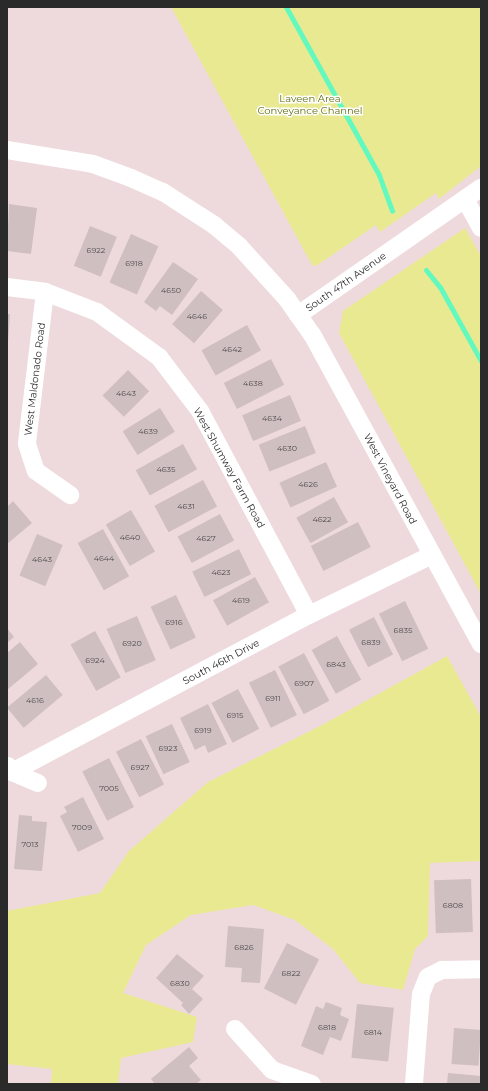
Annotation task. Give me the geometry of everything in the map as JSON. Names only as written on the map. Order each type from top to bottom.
[{"type":"street","name":"South 47th Avenue","points":[[7,150],[93,164],[163,192],[214,225],[239,246],[298,315],[481,188]]},
{"type":"street","points":[[465,199],[481,228]]},
{"type":"street","name":"West Shumway Farm Road","points":[[7,287],[45,292],[97,312],[158,357],[200,412],[309,615]]},
{"type":"street","name":"West Maldonado Road","points":[[45,292],[27,444],[36,472],[70,495]]},
{"type":"street","name":"West Vineyard Road","points":[[298,315],[313,336],[481,644]]},
{"type":"street","name":"South 46th Drive","points":[[10,769],[309,615],[432,555]]},
{"type":"street","points":[[10,769],[38,783]]},
{"type":"street","points":[[414,1084],[421,994],[428,977],[442,970],[481,969]]},
{"type":"street","points":[[235,1029],[272,1070],[312,1084]]},
{"type":"green space","name":"Laveen Area Conveyance Channel","points":[[171,7],[481,7],[481,166],[439,199],[436,193],[380,232],[376,225],[316,266],[312,265]]},
{"type":"green space","points":[[465,228],[481,256],[481,594],[339,333],[343,311]]},
{"type":"green space","points":[[447,656],[481,717],[481,861],[430,863],[428,936],[415,949],[403,990],[360,983],[333,949],[295,920],[253,905],[191,915],[146,945],[123,993],[197,1017],[193,1042],[121,1058],[118,1084],[51,1084],[52,1069],[7,1064],[7,911],[100,893],[129,851],[208,782],[324,724]]},
{"type":"building","points":[[9,204],[37,208],[31,254],[7,251]]},
{"type":"building","points":[[90,226],[117,237],[101,277],[74,266]]},
{"type":"building","points":[[131,234],[158,246],[137,295],[109,282]]},
{"type":"building","points":[[173,262],[198,279],[172,315],[160,306],[156,311],[144,302]]},
{"type":"building","points":[[201,291],[223,310],[194,343],[172,324]]},
{"type":"building","points":[[7,314],[10,314],[8,342],[7,342]]},
{"type":"building","points":[[247,325],[261,350],[216,376],[202,350]]},
{"type":"building","points":[[271,359],[284,385],[237,409],[224,383]]},
{"type":"building","points":[[128,370],[149,391],[124,417],[103,395]]},
{"type":"building","points":[[290,395],[301,421],[253,441],[242,415]]},
{"type":"building","points":[[160,408],[175,432],[138,455],[123,431]]},
{"type":"building","points":[[305,426],[316,453],[270,472],[259,445]]},
{"type":"building","points":[[183,444],[197,469],[150,496],[136,470]]},
{"type":"building","points":[[326,462],[337,487],[290,507],[279,483]]},
{"type":"building","points":[[203,480],[217,506],[169,532],[154,506]]},
{"type":"building","points":[[334,497],[348,522],[310,543],[296,518]]},
{"type":"building","points":[[13,501],[32,523],[7,544],[7,507]]},
{"type":"building","points":[[131,510],[155,552],[130,566],[106,524]]},
{"type":"building","points":[[220,514],[234,540],[192,563],[178,537]]},
{"type":"building","points":[[358,522],[371,547],[323,571],[311,546]]},
{"type":"building","points":[[103,529],[129,576],[104,590],[78,543]]},
{"type":"building","points":[[37,534],[63,545],[45,586],[19,575]]},
{"type":"building","points":[[239,549],[251,574],[205,597],[192,572]]},
{"type":"building","points":[[255,577],[269,602],[227,626],[213,600]]},
{"type":"building","points":[[176,595],[196,638],[170,649],[151,607]]},
{"type":"building","points":[[405,601],[428,649],[402,661],[379,614]]},
{"type":"building","points":[[137,616],[156,660],[125,673],[107,629]]},
{"type":"building","points":[[374,617],[393,654],[368,667],[349,630]]},
{"type":"building","points":[[7,628],[14,637],[7,643]]},
{"type":"building","points":[[95,631],[121,677],[96,691],[71,645]]},
{"type":"building","points":[[337,636],[361,680],[336,694],[312,650]]},
{"type":"building","points":[[20,642],[38,664],[7,690],[7,653]]},
{"type":"building","points":[[304,653],[329,701],[304,714],[278,667]]},
{"type":"building","points":[[275,670],[297,715],[271,728],[249,683]]},
{"type":"building","points":[[46,675],[63,695],[24,728],[7,708]]},
{"type":"building","points":[[238,689],[259,729],[233,743],[212,703]]},
{"type":"building","points":[[208,704],[227,744],[208,753],[205,745],[195,750],[180,718]]},
{"type":"building","points":[[172,724],[190,762],[163,774],[146,736]]},
{"type":"building","points":[[141,739],[164,784],[139,797],[116,752]]},
{"type":"building","points":[[109,758],[134,807],[107,821],[82,772]]},
{"type":"building","points":[[83,797],[104,839],[78,852],[60,816],[67,812],[64,807]]},
{"type":"building","points":[[19,815],[32,816],[32,821],[47,822],[42,871],[14,869]]},
{"type":"building","points":[[471,879],[473,932],[436,933],[434,880]]},
{"type":"building","points":[[228,926],[264,929],[260,983],[241,982],[242,968],[225,967]]},
{"type":"building","points":[[287,943],[319,959],[296,1005],[264,988]]},
{"type":"building","points":[[177,954],[204,976],[192,989],[203,999],[189,1014],[181,1005],[183,1003],[156,978]]},
{"type":"building","points":[[326,1002],[342,1008],[340,1015],[349,1019],[341,1041],[330,1037],[323,1055],[301,1046],[316,1006],[323,1009]]},
{"type":"building","points":[[357,1004],[394,1008],[388,1062],[351,1058]]},
{"type":"building","points":[[454,1028],[481,1030],[478,1066],[451,1064]]},
{"type":"building","points":[[189,1047],[198,1058],[189,1066],[201,1080],[196,1084],[155,1084],[151,1079]]},
{"type":"building","points":[[448,1073],[481,1076],[481,1084],[447,1084]]},
{"type":"waterway","points":[[286,7],[379,175],[392,211]]},
{"type":"waterway","points":[[426,270],[440,287],[481,361]]}]
